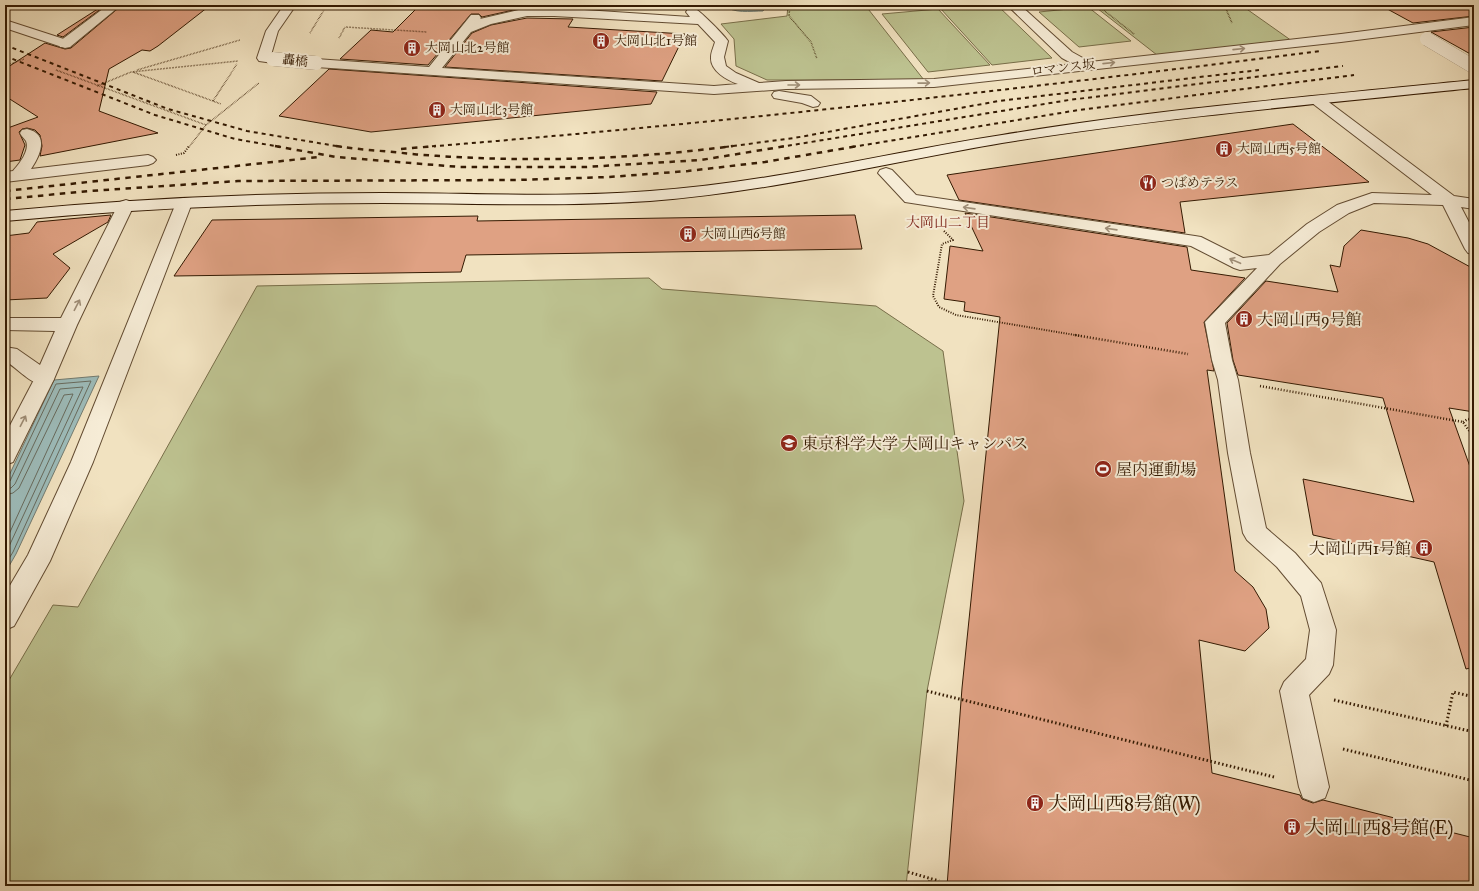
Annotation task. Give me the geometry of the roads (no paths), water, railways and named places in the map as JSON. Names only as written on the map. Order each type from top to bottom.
[{"type":"street","points":[[5,24],[64,44],[115,5]]},
{"type":"street","name":"轟橋","points":[[290,5],[272,31],[269,58],[319,63],[714,90],[712,79],[737,83]]},
{"type":"street","points":[[687,5],[687,8],[722,41],[717,57],[720,65],[737,83],[758,93],[794,96],[806,99],[813,103]]},
{"type":"street","points":[[1013,5],[1067,55],[1086,65]]},
{"type":"street","points":[[432,71],[481,11]]},
{"type":"street","points":[[464,32],[487,20],[527,12],[554,12],[702,21]]},
{"type":"street","name":"ロマンス坂","points":[[737,83],[760,86],[934,83],[1411,30],[1474,21]]},
{"type":"street","points":[[1411,30],[1474,67]]},
{"type":"street","points":[[5,216],[126,205],[382,198],[563,199],[648,196],[718,190],[1000,139],[1074,128],[1246,107],[1474,84]]},
{"type":"street","points":[[1317,100],[1449,200],[1474,249]]},
{"type":"street","points":[[11,176],[27,163],[33,147],[33,141],[27,133]]},
{"type":"street","points":[[11,176],[148,160]]},
{"type":"street","points":[[886,173],[911,199],[1195,241],[1240,264],[1274,260]]},
{"type":"street","points":[[1314,787],[1294,691],[1319,665],[1323,630],[1312,591],[1286,560],[1255,533],[1215,322],[1274,260],[1313,228],[1343,209],[1372,198],[1449,200],[1474,204]]},
{"type":"street","points":[[5,618],[38,561],[82,462],[184,203]]},
{"type":"street","points":[[5,456],[44,379],[67,325],[126,205]]},
{"type":"street","points":[[5,324],[67,325]]},
{"type":"street","points":[[5,354],[10,354],[44,379]]},
{"type":"water","points":[[724,5],[767,5],[763,11],[737,11]]},
{"type":"water","points":[[99,376],[16,554],[5,573],[5,484],[54,380]]},
{"type":"railway","points":[[5,45],[168,109],[247,131],[337,146]]},
{"type":"railway","points":[[429,147],[536,138],[873,104],[1097,79],[1321,51]]},
{"type":"railway","points":[[5,56],[155,115],[235,139],[281,147]]},
{"type":"railway","points":[[780,147],[1069,100],[1343,66]]},
{"type":"railway","points":[[725,147],[794,138],[999,101],[1259,70]]},
{"type":"railway","points":[[856,146],[1079,110],[1354,75]]},
{"type":"railway","points":[[275,146],[336,157],[460,167],[586,167],[701,160],[786,146]]},
{"type":"railway","points":[[337,146],[412,154],[492,159],[573,159],[613,157],[725,147]]},
{"type":"railway","points":[[337,146],[342,147]]},
{"type":"railway","points":[[429,147],[436,146]]},
{"type":"railway","points":[[725,147],[733,146]]},
{"type":"railway","points":[[5,199],[90,191],[238,181],[517,180],[609,177],[688,171],[765,162],[856,146]]},
{"type":"railway","points":[[424,147],[429,147]]},
{"type":"railway","points":[[401,149],[429,147]]},
{"type":"railway","points":[[5,191],[319,157]]},
{"type":"place","name":"大岡山北1号館","points":[[601,41]]},
{"type":"place","name":"大岡山北2号館","points":[[412,48]]},
{"type":"place","name":"大岡山北3号館","points":[[437,110]]},
{"type":"place","name":"大岡山西5号館","points":[[1224,149]]},
{"type":"place","name":"つばめテラス","points":[[1148,183]]},
{"type":"place","name":"大岡山西6号館","points":[[688,234]]},
{"type":"place","name":"大岡山西9号館","points":[[1244,319]]},
{"type":"place","name":"東京科学大学 大岡山キャンパス","points":[[789,443]]},
{"type":"place","name":"屋内運動場","points":[[1103,469]]},
{"type":"place","name":"大岡山西1号館","points":[[1424,548]]},
{"type":"place","name":"大岡山西8号館(W)","points":[[1035,803]]},
{"type":"place","name":"大岡山西8号館(E)","points":[[1292,827]]},
{"type":"district","name":"大岡山二丁目","points":[[948,222]]}]
